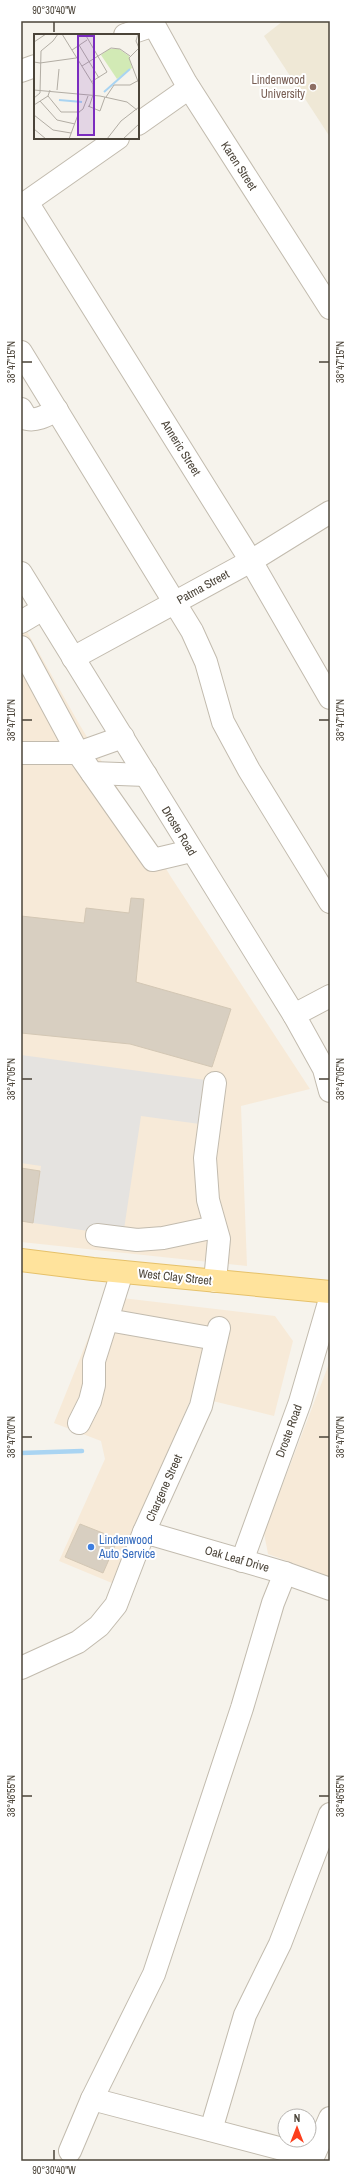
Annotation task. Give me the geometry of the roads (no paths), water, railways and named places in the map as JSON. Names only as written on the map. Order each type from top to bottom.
[{"type":"main road","name":"West Clay Street","points":[[21,1260],[122,1272],[330,1292]]},
{"type":"street","points":[[127,34],[154,23]]},
{"type":"street","name":"Karen Street","points":[[154,23],[189,88],[330,308]]},
{"type":"street","points":[[21,71],[34,66]]},
{"type":"street","points":[[139,123],[189,88]]},
{"type":"street","points":[[24,204],[117,139]]},
{"type":"street","name":"Anneric Street","points":[[24,204],[251,561],[330,698]]},
{"type":"street","points":[[21,352],[192,631],[202,652],[218,711],[230,738],[330,902]]},
{"type":"street","points":[[21,409],[27,419],[31,420],[38,420],[57,410]]},
{"type":"street","name":"Patma Street","points":[[73,658],[251,561],[330,512]]},
{"type":"street","name":"Droste Road","points":[[21,573],[146,775],[191,851],[294,1015],[324,1069],[330,1091]]},
{"type":"street","points":[[21,622],[43,609]]},
{"type":"street","points":[[21,647],[78,754],[153,860],[191,851]]},
{"type":"street","points":[[21,754],[78,754],[122,737]]},
{"type":"street","points":[[92,773],[146,775]]},
{"type":"street","points":[[294,1015],[330,996]]},
{"type":"street","points":[[215,1083],[205,1158],[208,1200],[218,1239],[215,1281]]},
{"type":"street","points":[[97,1235],[137,1240],[163,1238],[216,1227]]},
{"type":"street","points":[[79,1423],[90,1401],[94,1385],[94,1361],[122,1272]]},
{"type":"street","name":"Droste Road","points":[[242,1561],[300,1402],[330,1299]]},
{"type":"street","name":"Chargene Street","points":[[21,1668],[78,1642],[99,1626],[116,1605],[144,1532],[200,1406],[218,1334],[108,1320]]},
{"type":"street","name":"Oak Leaf Drive","points":[[144,1532],[285,1573],[330,1589]]},
{"type":"street","points":[[70,2152],[92,2099],[154,1974],[242,1708],[273,1604],[285,1573]]},
{"type":"street","points":[[211,2130],[245,2015],[280,1944],[330,1814]]},
{"type":"street","points":[[92,2099],[313,2157],[330,2118]]},
{"type":"waterway","points":[[21,1453],[82,1451]]},
{"type":"place","name":"Lindenwood University","points":[[313,87]]},
{"type":"place","name":"Lindenwood Auto Service","points":[[91,1547]]}]
